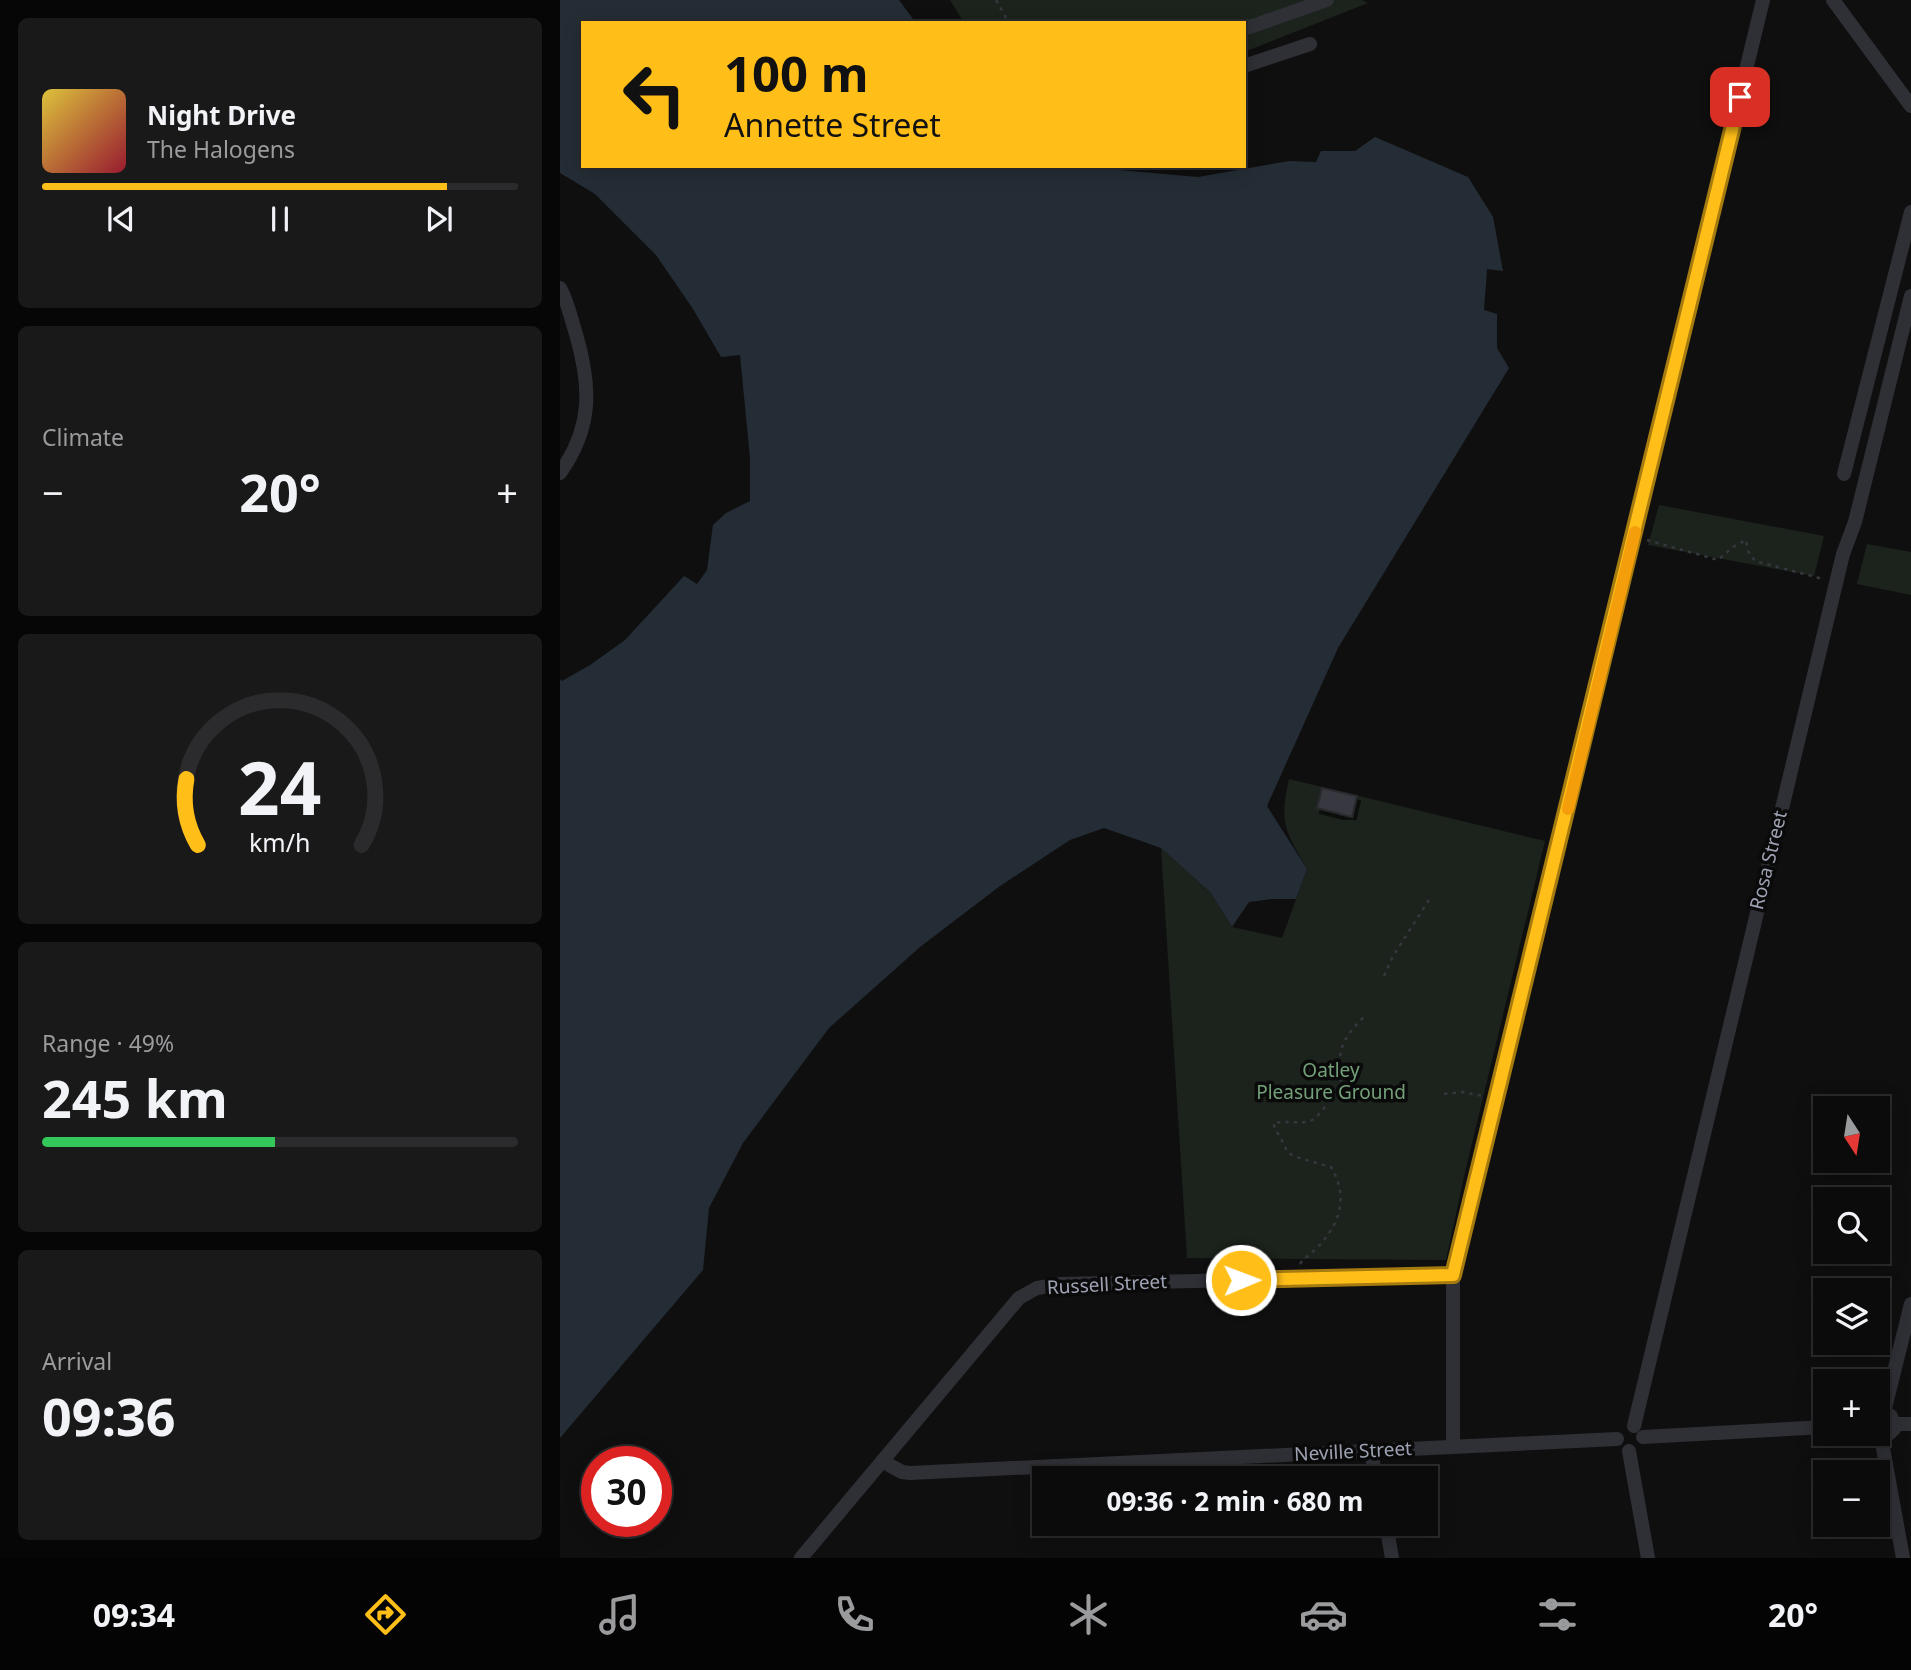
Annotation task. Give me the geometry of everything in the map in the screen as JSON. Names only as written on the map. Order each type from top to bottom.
[{"type":"street","points":[[1246,28],[1327,0]]},
{"type":"street","points":[[1453,1446],[1453,1275],[1763,0]]},
{"type":"street","points":[[1833,0],[1911,106]]},
{"type":"street","points":[[1246,65],[1310,44]]},
{"type":"street","points":[[1844,474],[1911,212]]},
{"type":"street","points":[[560,289],[585,365],[588,385],[585,419],[579,438],[560,473]]},
{"type":"street","name":"Rosa Street","points":[[1638,1431],[1836,582],[1855,522],[1911,296]]},
{"type":"street","name":"Russell Street","points":[[802,1558],[1019,1298],[1037,1288],[1061,1284],[1453,1275]]},
{"type":"street","points":[[1890,1380],[1911,1304]]},
{"type":"street","points":[[1890,1416],[1894,1424],[1890,1432]]},
{"type":"street","points":[[1894,1424],[1911,1424]]},
{"type":"street","points":[[1638,1431],[1639,1447],[1629,1451],[1621,1447],[1618,1439],[1622,1428],[1638,1431],[1813,1427]]},
{"type":"street","name":"Neville Street","points":[[882,1461],[902,1472],[910,1473],[1618,1439]]},
{"type":"street","points":[[1878,1446],[1903,1558]]},
{"type":"street","points":[[1371,1450],[1374,1466]]},
{"type":"street","points":[[1629,1451],[1648,1558]]},
{"type":"street","points":[[1387,1536],[1392,1558]]},
{"type":"path","points":[[996,0],[1008,21]]},
{"type":"path","points":[[1633,536],[1718,560],[1746,540],[1748,551],[1755,561],[1836,582]]},
{"type":"path","points":[[1384,976],[1393,956],[1429,900]]},
{"type":"path","points":[[1290,1278],[1305,1257],[1326,1237],[1338,1216],[1342,1195],[1340,1181],[1332,1167],[1287,1152],[1273,1123],[1290,1120],[1310,1122],[1319,1116],[1341,1086],[1337,1059],[1340,1048],[1352,1028],[1364,1017]]},
{"type":"path","points":[[1444,1094],[1462,1092],[1496,1099]]},
{"type":"green space","points":[[950,0],[1362,0],[1368,3],[1246,51],[1246,21],[963,21]]},
{"type":"green space","points":[[1659,505],[1824,536],[1814,576],[1648,545]]},
{"type":"green space","points":[[1867,544],[1911,552],[1911,595],[1857,584]]},
{"type":"green space","name":"Oatley Pleasure Ground","points":[[1289,779],[1545,841],[1446,1260],[1187,1258],[1161,848],[1211,893],[1232,927],[1282,938],[1307,869],[1289,835],[1284,817]]},
{"type":"shaded area","points":[[560,0],[899,0],[915,21],[581,21],[581,168],[1097,168],[1198,177],[1289,161],[1316,162],[1321,151],[1355,151],[1375,137],[1468,177],[1493,217],[1503,271],[1487,269],[1484,310],[1497,314],[1497,348],[1509,368],[1338,648],[1267,806],[1307,869],[1296,899],[1249,902],[1232,927],[1211,893],[1161,848],[1104,828],[1070,840],[1000,886],[920,947],[829,1028],[743,1143],[709,1208],[703,1270],[560,1438],[560,679],[562,681],[590,665],[625,640],[684,576],[697,584],[707,570],[713,525],[726,513],[750,501],[750,458],[740,355],[721,357],[693,309],[656,255],[595,194],[560,173]]},
{"type":"building","points":[[1322,788],[1357,796],[1352,817],[1317,808]]},
{"type":"slow traffic","points":[[1568,809],[1635,532]]},
{"type":"route","points":[[1241,1280],[1453,1275],[1740,97]]}]
